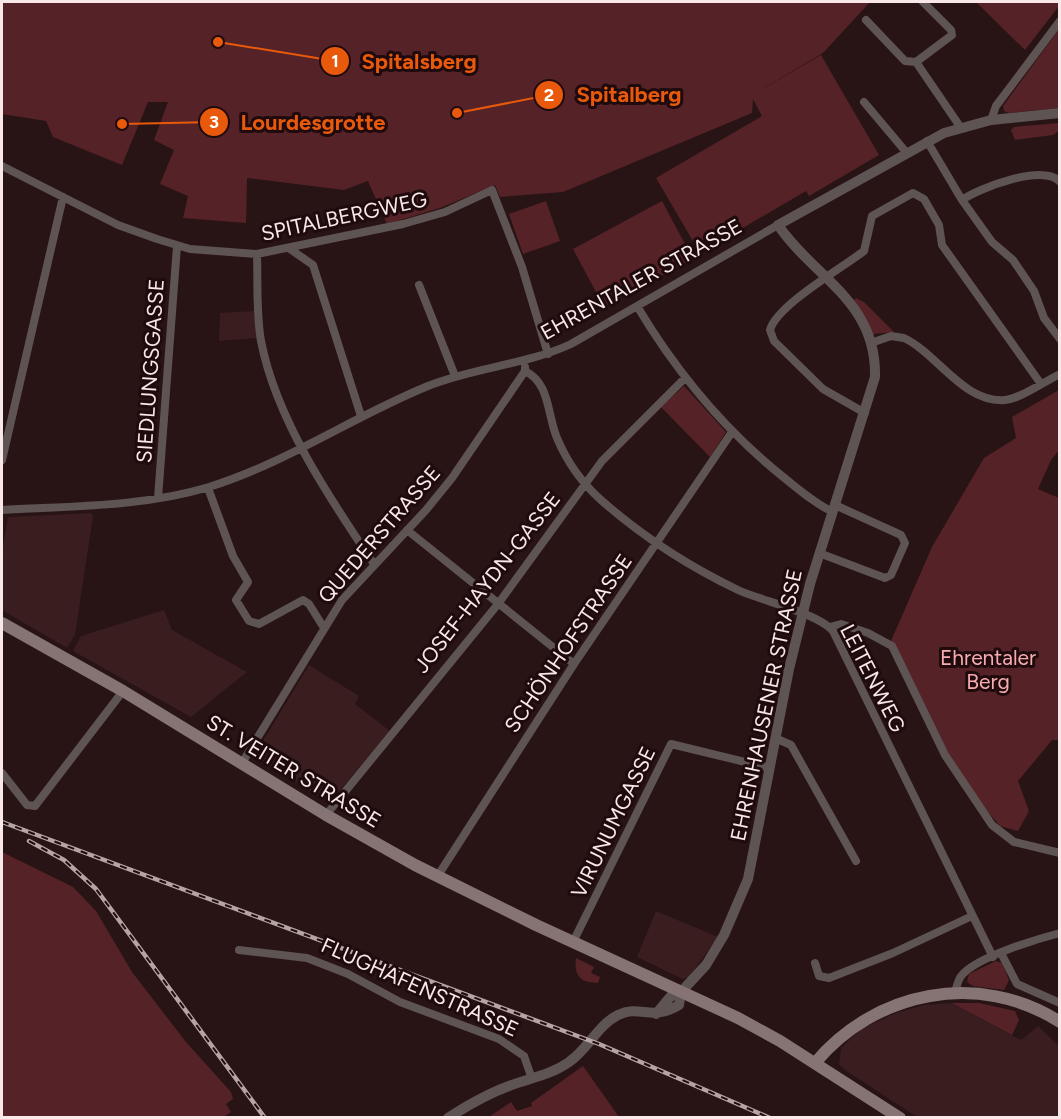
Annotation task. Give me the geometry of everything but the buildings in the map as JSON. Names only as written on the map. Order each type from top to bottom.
[{"type":"main road","name":"ST. VEITER STRASSE","points":[[2,623],[123,690],[326,815],[437,877],[738,1017],[900,1118]]},
{"type":"main road","points":[[815,1063],[851,1028],[905,1000],[955,992],[1012,1000],[1059,1022]]},
{"type":"street","points":[[866,20],[905,61],[916,62],[952,35],[951,30],[923,2]]},
{"type":"street","points":[[991,120],[996,106],[1059,21]]},
{"type":"street","points":[[916,62],[961,128]]},
{"type":"street","points":[[864,102],[906,152]]},
{"type":"street","points":[[1059,113],[991,120],[927,141],[778,225],[790,243],[826,275],[857,314],[871,343],[891,336],[909,340],[972,392],[987,398],[1006,400],[1059,375]]},
{"type":"street","points":[[927,141],[962,200],[992,242],[1013,260],[1027,280],[1037,295],[1044,318],[1059,339]]},
{"type":"street","name":"SPITALBERGWEG","points":[[2,166],[118,225],[177,246],[257,254],[403,224],[445,212],[492,190],[512,237],[549,354]]},
{"type":"street","points":[[962,200],[994,183],[1047,175],[1059,182]]},
{"type":"street","points":[[865,413],[823,389],[770,335],[771,325],[826,275],[864,251],[869,220],[875,213],[907,194],[917,193],[924,199],[939,225],[942,245],[1041,384]]},
{"type":"street","points":[[2,460],[63,197]]},
{"type":"street","name":"EHRENTALER STRASSE","points":[[2,510],[97,505],[158,498],[208,488],[242,475],[361,416],[455,376],[549,354],[778,225]]},
{"type":"street","name":"SIEDLUNGSGASSE","points":[[158,498],[177,246]]},
{"type":"street","points":[[290,249],[314,265],[361,416]]},
{"type":"street","points":[[257,254],[261,340],[268,368],[300,447],[337,509],[374,564]]},
{"type":"street","points":[[419,285],[455,376]]},
{"type":"street","points":[[637,306],[685,378],[732,432],[763,461],[816,503],[901,535],[905,543],[891,574],[885,578],[819,553]]},
{"type":"street","name":"EHRENHAUSENER STRASSE","points":[[681,992],[706,965],[724,935],[743,893],[752,864],[775,738],[803,614],[819,553],[865,413],[874,377],[871,343]]},
{"type":"street","points":[[523,360],[525,370]]},
{"type":"street","name":"LEITENWEG","points":[[525,370],[538,379],[543,387],[557,439],[572,467],[585,484],[623,519],[680,560],[736,589],[803,614],[830,627],[972,916],[1017,984],[1059,1003]]},
{"type":"street","name":"QUEDERSTRASSE","points":[[242,763],[342,600],[452,478],[525,370]]},
{"type":"street","name":"JOSEF-HAYDN-GASSE","points":[[326,815],[498,604],[602,461],[685,378]]},
{"type":"street","name":"SCHÖNHOFSTRASSE","points":[[437,877],[574,664],[732,432]]},
{"type":"street","points":[[208,488],[233,556],[248,582],[236,600],[249,621],[259,624],[303,600],[309,604],[324,628]]},
{"type":"street","points":[[407,530],[574,664]]},
{"type":"street","points":[[830,627],[841,624],[868,633],[892,646],[945,755],[992,825],[1014,842],[1059,853]]},
{"type":"street","points":[[2,773],[27,805],[35,806],[123,690]]},
{"type":"street","points":[[775,738],[791,745],[856,861]]},
{"type":"street","name":"VIRUNUMGASSE","points":[[573,942],[671,744],[770,768]]},
{"type":"street","points":[[815,963],[814,969],[819,976],[829,978],[893,953],[972,916]]},
{"type":"street","points":[[955,992],[962,975],[997,955],[1059,933]]},
{"type":"street","name":"FLUGHAFENSTRASSE","points":[[239,950],[307,958],[348,974],[400,1002],[499,1039],[524,1056],[532,1079]]},
{"type":"street","points":[[448,1118],[481,1097],[532,1079],[569,1062],[615,1017],[630,1011],[656,1014],[670,996],[681,992]]},
{"type":"shaded area","points":[[254,311],[257,338],[219,341],[220,313]]},
{"type":"shaded area","points":[[91,513],[93,516],[75,635],[67,648],[2,610],[2,552],[8,517]]},
{"type":"shaded area","points":[[164,610],[172,630],[247,672],[191,717],[73,651],[81,636]]},
{"type":"shaded area","points":[[309,665],[359,696],[355,704],[390,731],[329,803],[255,754]]},
{"type":"shaded area","points":[[656,911],[718,937],[689,977],[683,979],[637,957]]},
{"type":"shaded area","points":[[952,1003],[1021,1040],[1038,1026],[1059,1046],[1059,1117],[917,1117],[839,1064],[841,1048],[861,1029],[896,1013],[924,1005]]},
{"type":"green space","points":[[2,2],[870,2],[823,53],[752,95],[821,55],[879,155],[809,196],[806,191],[700,253],[656,178],[762,116],[753,99],[752,113],[563,192],[500,197],[495,185],[440,208],[387,224],[368,181],[344,190],[247,178],[246,223],[183,218],[188,196],[160,184],[174,150],[154,140],[168,102],[148,102],[122,165],[53,137],[46,121],[2,114]]},
{"type":"green space","points":[[976,2],[1059,2],[1059,6],[1025,50]]},
{"type":"green space","points":[[1059,29],[1059,108],[1009,113],[1004,111],[1003,106]]},
{"type":"green space","points":[[1059,123],[1059,131],[1053,135],[1015,140],[1011,130],[1014,127]]},
{"type":"green space","points":[[546,201],[560,241],[523,254],[509,214]]},
{"type":"green space","points":[[662,201],[693,259],[604,307],[573,249]]},
{"type":"green space","points":[[856,298],[864,302],[894,332],[873,334],[853,301]]},
{"type":"green space","points":[[684,386],[726,432],[710,457],[661,407]]},
{"type":"green space","name":"Ehrentaler Berg","points":[[1059,390],[1059,450],[1051,460],[1038,489],[1059,498],[1059,740],[1052,740],[1018,781],[1029,811],[1018,831],[1000,826],[972,793],[956,768],[891,641],[932,547],[984,458],[1016,438],[1012,417]]},
{"type":"green space","points":[[2,852],[73,887],[96,911],[132,972],[186,1042],[231,1092],[233,1099],[226,1104],[231,1112],[222,1118],[2,1117]]},
{"type":"green space","points":[[576,958],[594,967],[591,973],[600,977],[598,983],[587,982],[577,974]]},
{"type":"green space","points":[[996,961],[1002,963],[1009,980],[1004,990],[973,986],[967,982],[969,974]]},
{"type":"green space","points":[[952,1003],[979,1003],[1015,1011],[1019,1020],[1012,1035]]},
{"type":"green space","points":[[583,1066],[619,1117],[489,1117],[511,1102],[517,1111],[532,1106],[531,1103]]},
{"type":"railway","points":[[2,822],[599,1044],[770,1118]]},
{"type":"railway","points":[[29,841],[64,860],[96,889],[265,1118]]},
{"type":"place","name":"Spitalsberg","points":[[218,42]]},
{"type":"place","name":"Spitalberg","points":[[457,113]]},
{"type":"place","name":"Lourdesgrotte","points":[[122,124]]}]
